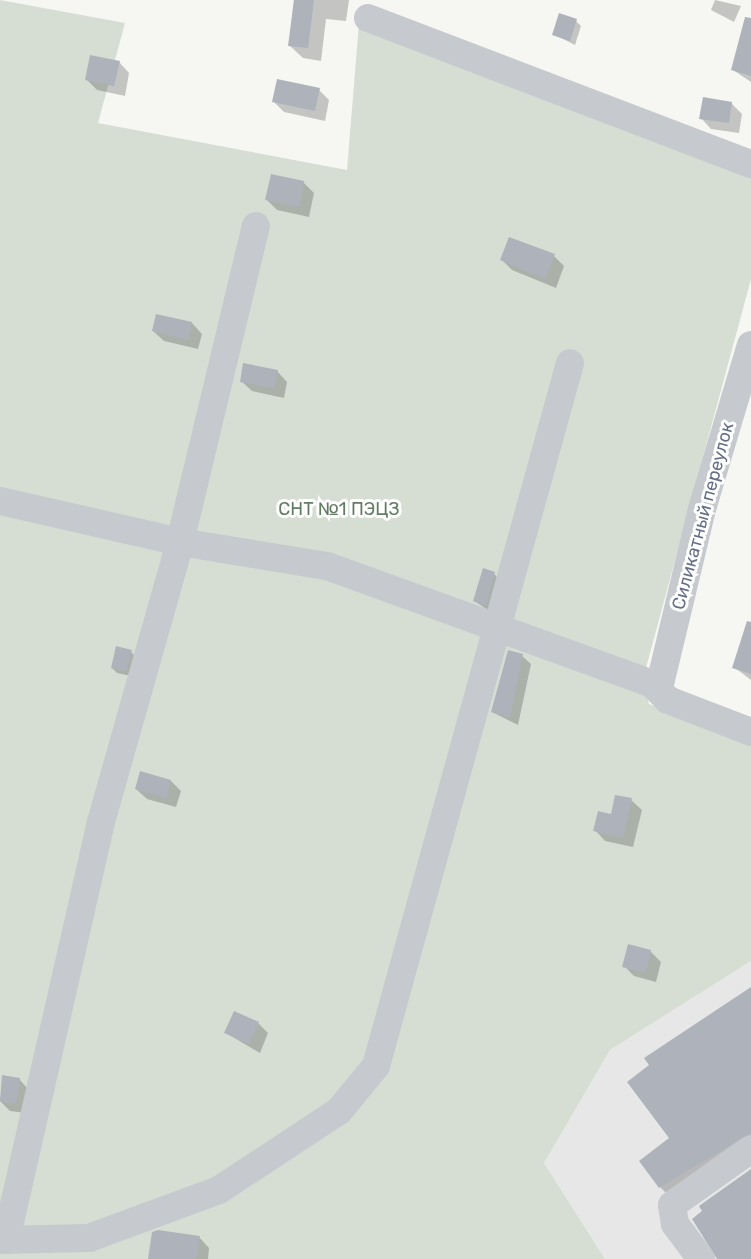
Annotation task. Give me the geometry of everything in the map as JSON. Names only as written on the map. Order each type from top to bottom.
[{"type":"street","points":[[368,18],[751,164]]},
{"type":"street","points":[[256,226],[180,543],[101,822],[3,1240],[88,1238],[219,1190],[339,1111],[376,1066],[492,629],[570,363]]},
{"type":"street","name":"Силикатный переулок","points":[[659,688],[702,509],[751,345]]},
{"type":"street","points":[[0,501],[180,543],[327,566],[492,629],[659,688],[668,699],[751,732]]},
{"type":"street","points":[[701,1259],[675,1224],[672,1205],[751,1149]]},
{"type":"shaded area","points":[[751,961],[751,1259],[605,1259],[544,1163],[610,1050]]},
{"type":"green space","name":"СНТ №1 ПЭЦЗ","points":[[0,0],[125,23],[98,123],[347,170],[359,23],[751,174],[751,279],[643,679],[649,704],[751,741],[751,961],[610,1050],[544,1163],[605,1259],[0,1259]]},
{"type":"building","points":[[294,0],[314,0],[308,48],[288,46]]},
{"type":"building","points":[[559,13],[577,19],[570,41],[552,35]]},
{"type":"building","points":[[745,17],[751,18],[751,76],[731,70]]},
{"type":"building","points":[[90,55],[120,61],[114,86],[85,80]]},
{"type":"building","points":[[277,79],[320,88],[315,111],[272,102]]},
{"type":"building","points":[[703,97],[732,102],[729,123],[699,119]]},
{"type":"building","points":[[271,174],[304,181],[299,207],[265,200]]},
{"type":"building","points":[[509,237],[555,254],[545,279],[500,260]]},
{"type":"building","points":[[156,314],[192,322],[188,340],[152,331]]},
{"type":"building","points":[[243,363],[278,370],[274,388],[240,382]]},
{"type":"building","points":[[483,568],[495,572],[486,606],[473,601]]},
{"type":"building","points":[[747,621],[751,622],[751,674],[732,668]]},
{"type":"building","points":[[116,646],[132,650],[126,672],[111,668]]},
{"type":"building","points":[[508,650],[523,654],[510,718],[491,712]]},
{"type":"building","points":[[140,771],[171,780],[166,798],[135,789]]},
{"type":"building","points":[[615,795],[632,798],[623,838],[593,831],[598,811],[611,814]]},
{"type":"building","points":[[628,944],[651,950],[646,973],[622,967]]},
{"type":"building","points":[[751,987],[751,1133],[659,1188],[639,1161],[669,1138],[627,1082],[649,1065],[644,1058]]},
{"type":"building","points":[[234,1011],[259,1022],[249,1044],[224,1033]]},
{"type":"building","points":[[2,1075],[20,1078],[16,1104],[0,1101]]},
{"type":"building","points":[[751,1169],[751,1259],[717,1259],[692,1219],[702,1211],[699,1206]]},
{"type":"building","points":[[158,1230],[200,1236],[196,1259],[148,1259],[152,1232]]}]
